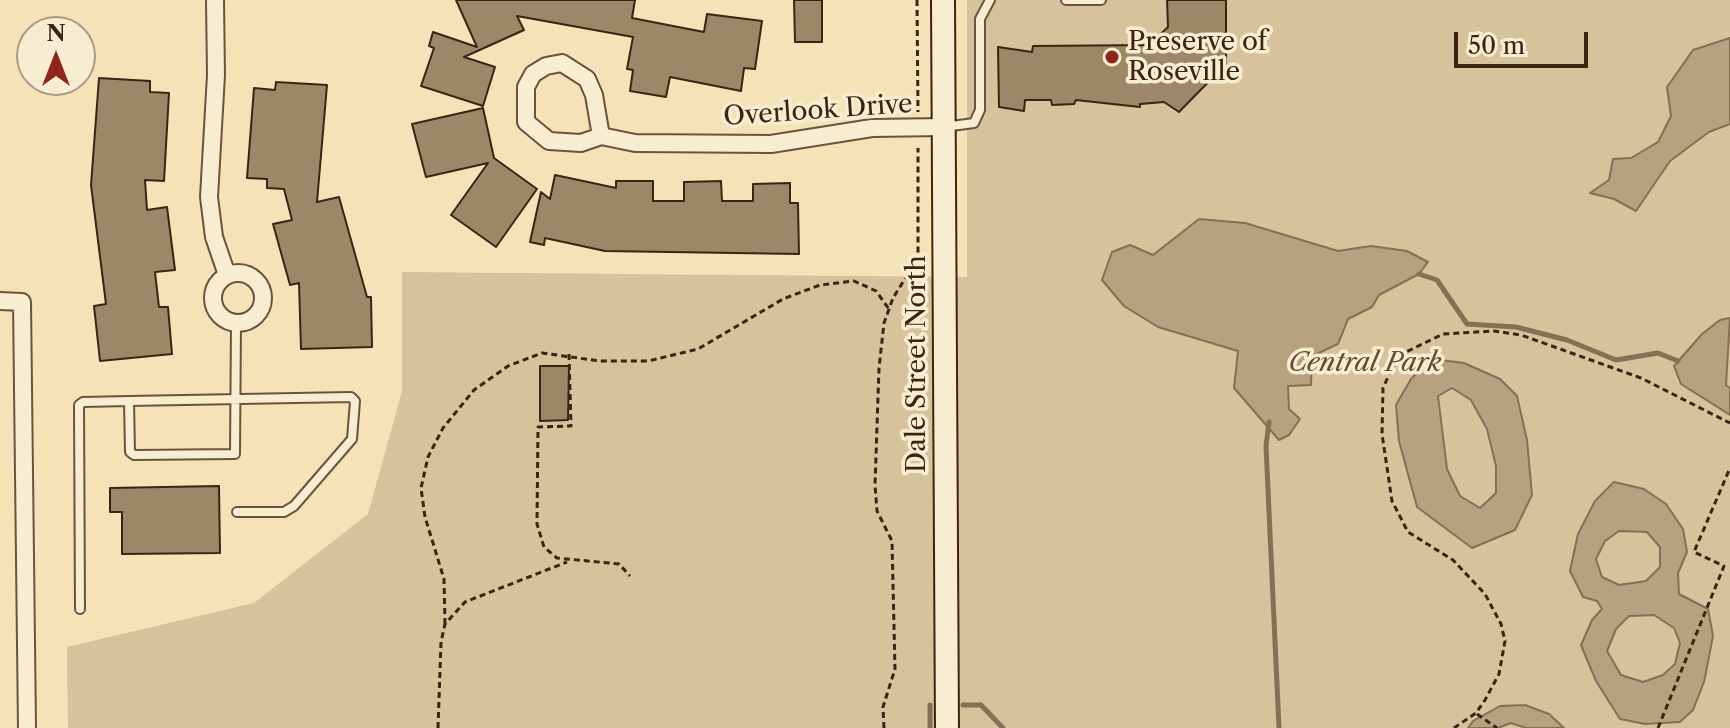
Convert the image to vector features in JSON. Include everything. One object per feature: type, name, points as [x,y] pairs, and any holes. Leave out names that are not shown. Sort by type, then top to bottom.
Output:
[{"type":"main road","name":"Dale Street North","points":[[943,0],[947,728]]},
{"type":"street","points":[[215,0],[215,87],[208,167],[209,197],[214,237],[227,275]]},
{"type":"street","name":"Overlook Drive","points":[[601,136],[594,95],[587,79],[562,63],[546,66],[533,74],[526,87],[526,122],[536,134],[549,141],[581,143],[601,136],[635,143],[771,144],[872,128],[944,127]]},
{"type":"street","points":[[227,275],[248,275],[262,290],[260,310],[254,318],[236,323],[220,317],[213,300],[218,283],[227,275]]},
{"type":"street","points":[[0,301],[22,302],[27,728]]},
{"type":"lane","points":[[944,127],[974,123],[980,110],[980,19],[990,0]]},
{"type":"lane","points":[[1066,0],[1101,0]]},
{"type":"lane","points":[[129,401],[130,452],[134,455],[235,454],[236,323]]},
{"type":"lane","points":[[80,609],[79,405],[83,402],[351,397],[355,401],[355,431],[294,506],[284,512],[237,512]]},
{"type":"path","points":[[917,0],[918,114]]},
{"type":"path","points":[[884,728],[883,707],[895,669],[892,541],[877,511],[875,485],[879,368],[884,323],[918,258],[918,148]]},
{"type":"path","points":[[438,728],[441,642],[445,624],[444,579],[425,517],[421,488],[428,457],[443,428],[474,390],[508,366],[542,353],[569,354],[600,361],[648,361],[698,349],[783,299],[820,285],[854,281],[876,291],[889,309]]},
{"type":"path","points":[[1454,728],[1476,713],[1492,688],[1504,659],[1501,624],[1471,577],[1453,560],[1408,532],[1398,518],[1382,434],[1383,388],[1393,366],[1406,352],[1443,334],[1494,331],[1574,351],[1641,378],[1730,423]]},
{"type":"path","points":[[568,562],[544,547],[537,524],[537,483],[538,427],[571,426],[569,354]]},
{"type":"path","points":[[1658,728],[1724,566],[1694,552],[1730,468]]},
{"type":"path","points":[[445,624],[465,602],[568,562],[619,564],[630,576]]},
{"type":"path","points":[[1476,713],[1497,728]]},
{"type":"green space","name":"Central Park","points":[[967,0],[1730,0],[1730,728],[68,728],[67,647],[254,603],[368,514],[402,391],[402,272],[967,277]]},
{"type":"shaded area","points":[[1730,38],[1730,124],[1709,132],[1670,161],[1636,211],[1614,199],[1590,193],[1609,180],[1613,159],[1631,158],[1658,142],[1671,116],[1667,87],[1693,50]]},
{"type":"shaded area","points":[[1199,219],[1245,223],[1338,251],[1371,246],[1407,251],[1428,262],[1419,274],[1379,295],[1372,307],[1348,319],[1338,344],[1312,356],[1311,385],[1288,386],[1289,409],[1300,419],[1289,435],[1279,440],[1234,388],[1238,351],[1158,327],[1124,306],[1102,280],[1112,252],[1130,245],[1153,255]]},
{"type":"shaded area","points":[[1730,318],[1726,385],[1730,388],[1730,415],[1681,384],[1674,366],[1702,334],[1720,320]]},
{"type":"shaded area","points":[[1440,360],[1464,363],[1500,379],[1517,396],[1527,440],[1532,495],[1515,530],[1472,548],[1417,507],[1399,441],[1396,405],[1411,379],[1426,364]],"holes":[[[1452,388],[1471,400],[1487,429],[1496,466],[1496,493],[1480,508],[1460,496],[1447,469],[1438,396]]]},
{"type":"shaded area","points":[[1614,482],[1644,489],[1666,504],[1683,529],[1687,552],[1678,573],[1679,594],[1708,609],[1713,636],[1704,682],[1693,710],[1680,722],[1645,724],[1620,719],[1596,681],[1581,645],[1592,620],[1602,609],[1597,601],[1583,597],[1570,571],[1578,534],[1595,501]],"holes":[[[1619,531],[1647,532],[1660,547],[1660,567],[1646,581],[1619,585],[1602,577],[1596,559],[1605,541]],[[1654,615],[1674,628],[1680,643],[1675,664],[1663,675],[1643,682],[1621,675],[1607,651],[1616,629],[1629,616]]]},
{"type":"shaded area","points":[[1525,705],[1549,714],[1564,728],[1526,728],[1511,723],[1498,728],[1468,728],[1473,721],[1500,706]]},
{"type":"building","points":[[456,0],[635,0],[632,18],[704,32],[707,14],[762,21],[755,69],[744,68],[741,91],[670,77],[666,97],[630,91],[633,70],[627,69],[633,37],[517,16],[524,30],[464,57],[495,67],[483,106],[421,86],[434,48],[429,46],[433,32],[477,47]]},
{"type":"building","points":[[794,0],[822,0],[822,42],[795,42]]},
{"type":"building","name":"Preserve of Roseville","points":[[1167,0],[1226,0],[1226,64],[1179,112],[1164,102],[1140,104],[1140,107],[1076,100],[1074,104],[1052,105],[1051,100],[1025,100],[1024,111],[999,107],[998,47],[1032,52],[1033,46],[1149,45],[1168,27]]},
{"type":"building","points":[[99,78],[150,81],[150,92],[169,93],[164,181],[145,180],[147,210],[167,207],[175,270],[155,272],[159,307],[168,307],[172,354],[100,361],[94,306],[106,304],[91,185]]},
{"type":"building","points":[[276,82],[327,85],[317,202],[339,197],[367,297],[371,297],[372,347],[301,349],[299,283],[290,285],[273,224],[292,220],[284,189],[267,188],[267,179],[247,178],[254,88],[275,90]]},
{"type":"building","points":[[483,108],[494,158],[537,189],[496,247],[451,215],[488,163],[426,177],[412,124]]},
{"type":"building","points":[[555,175],[616,188],[616,181],[653,181],[653,201],[684,201],[684,182],[721,181],[722,201],[753,201],[753,184],[790,183],[790,203],[798,203],[799,254],[605,251],[545,238],[544,245],[530,242],[541,192],[550,199]]},
{"type":"building","points":[[540,366],[569,366],[568,420],[540,421]]},
{"type":"building","points":[[219,486],[220,553],[122,554],[122,512],[110,512],[110,488]]},
{"type":"waterway","points":[[1419,274],[1437,280],[1467,324],[1516,327],[1567,340],[1616,360],[1658,353],[1678,361]]},
{"type":"waterway","points":[[1269,422],[1266,446],[1279,728]]},
{"type":"waterway","points":[[930,705],[930,728]]},
{"type":"waterway","points":[[963,705],[981,705],[1003,728]]},
{"type":"place","name":"Preserve of Roseville","points":[[1112,57]]}]
